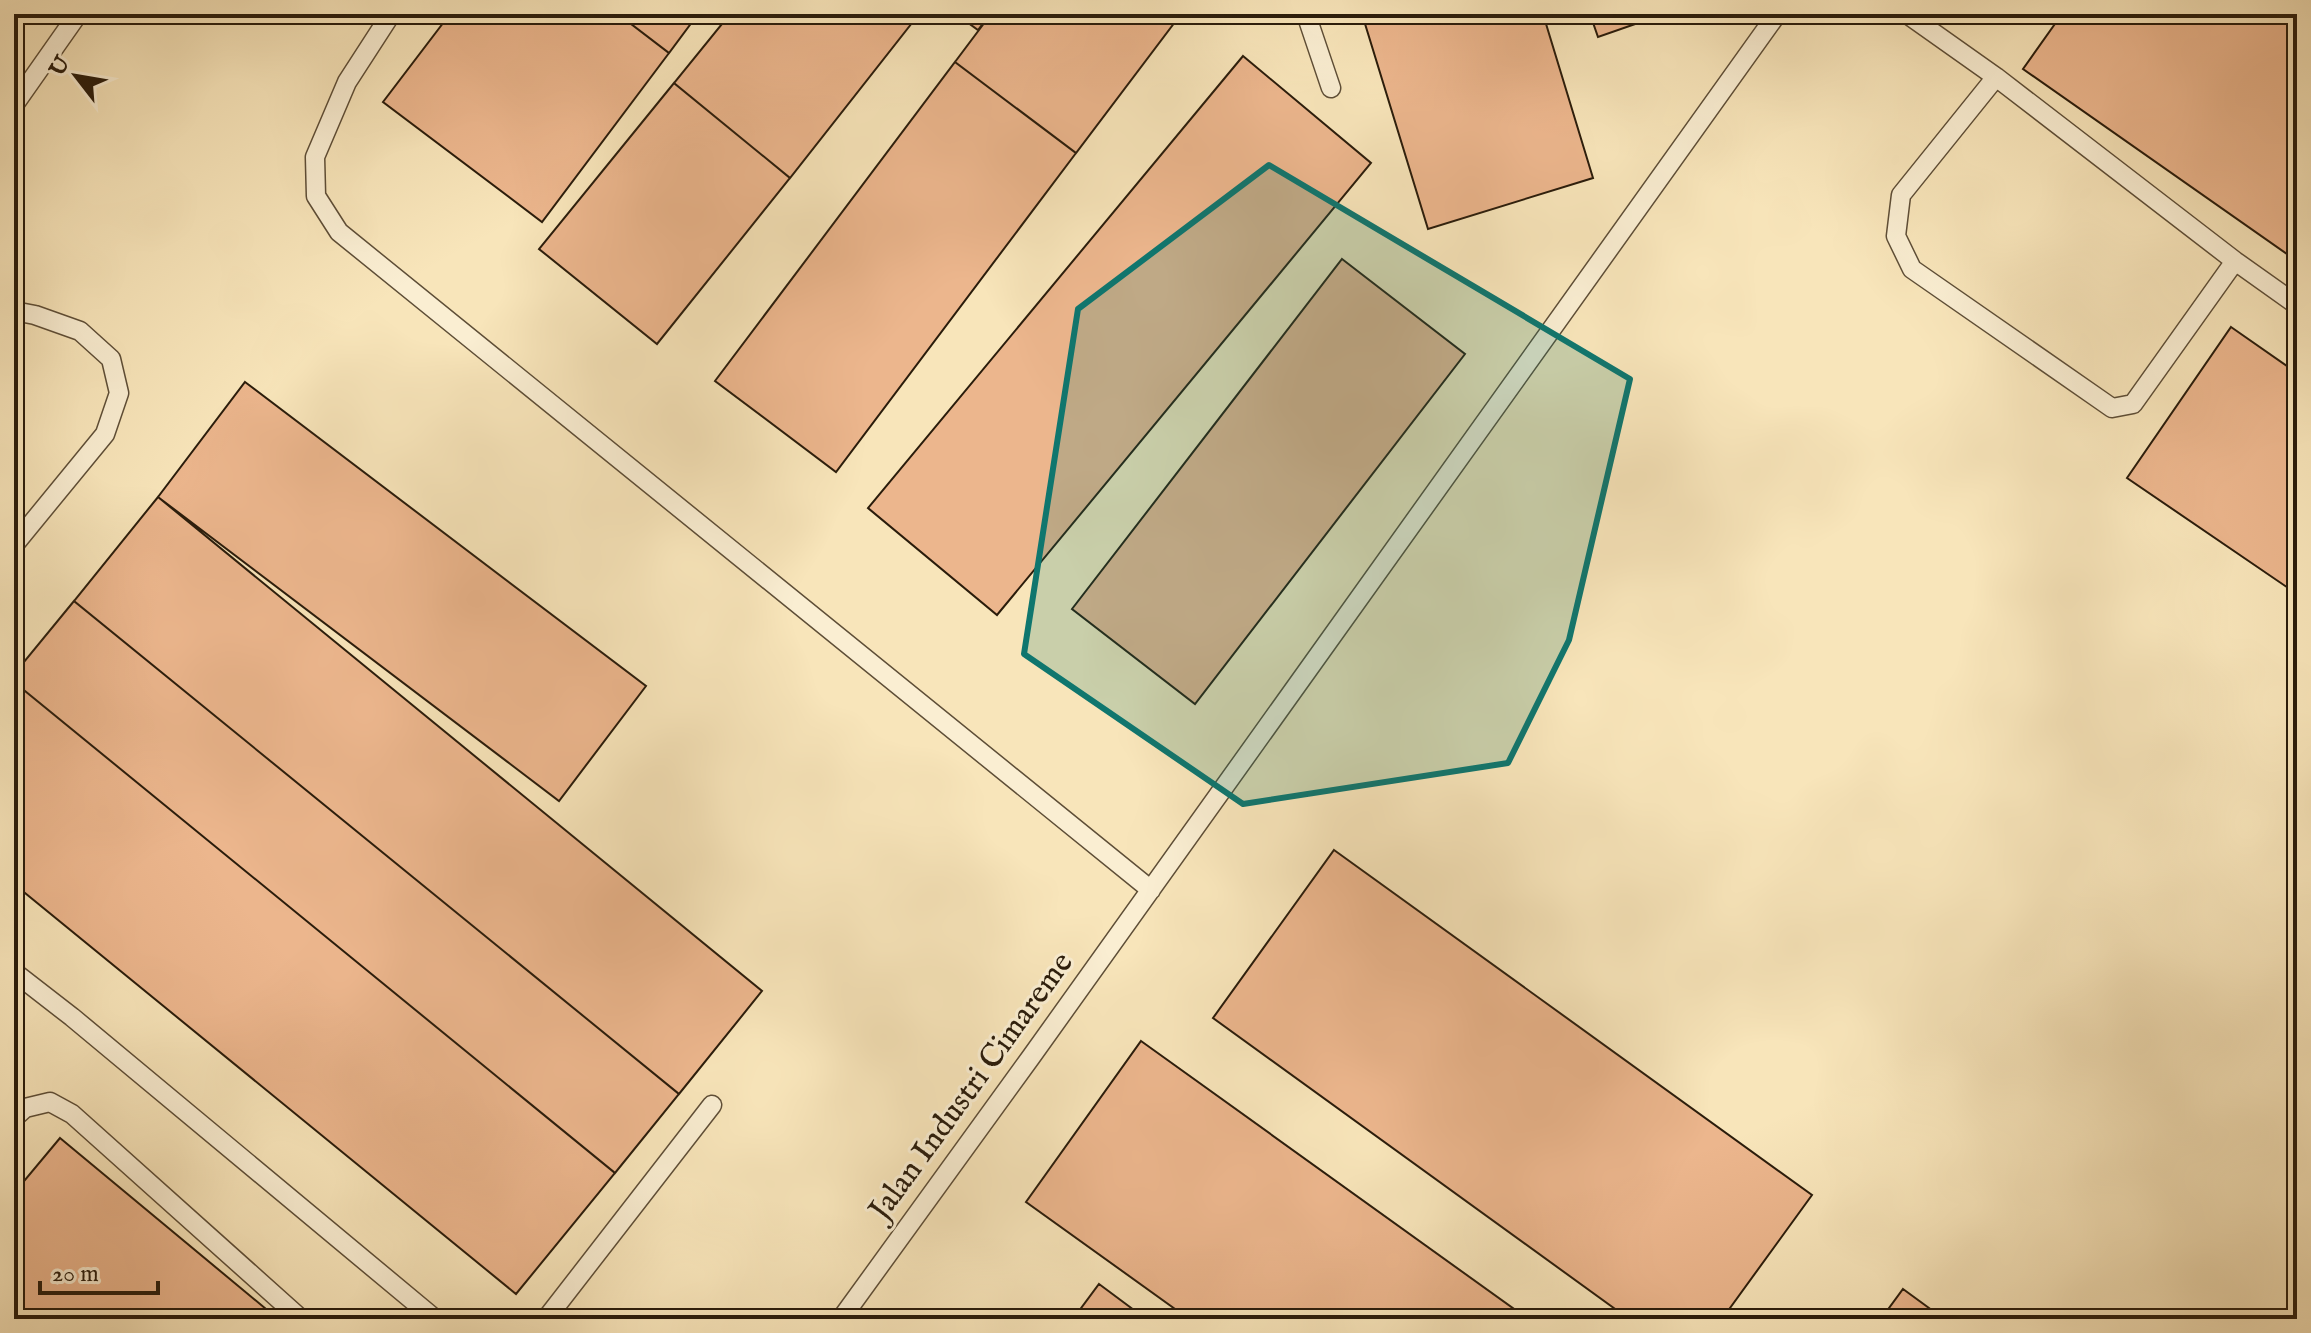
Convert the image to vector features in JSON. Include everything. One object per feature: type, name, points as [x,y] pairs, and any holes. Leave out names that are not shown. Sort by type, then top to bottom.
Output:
[{"type":"lane","points":[[14,105],[78,14]]},
{"type":"lane","points":[[391,14],[347,82],[315,157],[316,196],[339,232],[1151,890]]},
{"type":"lane","points":[[1306,14],[1331,88]]},
{"type":"lane","points":[[1907,14],[1996,77],[2297,305]]},
{"type":"lane","name":"Jalan Industri Cimareme","points":[[841,1319],[1151,890],[1770,18]]},
{"type":"lane","points":[[1996,77],[1901,195],[1896,236],[1912,269],[2112,408],[2133,404],[2235,261]]},
{"type":"lane","points":[[14,311],[80,331],[111,359],[119,393],[105,434],[14,545]]},
{"type":"lane","points":[[14,972],[435,1319]]},
{"type":"lane","points":[[14,1118],[25,1108],[50,1102],[72,1114],[301,1319]]},
{"type":"lane","points":[[546,1319],[712,1105]]},
{"type":"highlighted area","points":[[1269,165],[1630,379],[1569,640],[1508,763],[1243,804],[1024,654],[1078,309]]},
{"type":"building","points":[[450,14],[618,14],[669,53],[542,222],[383,102]]},
{"type":"building","points":[[618,14],[698,14],[669,53]]},
{"type":"building","points":[[730,14],[919,14],[790,178],[674,83]]},
{"type":"building","points":[[956,14],[990,14],[978,30]]},
{"type":"building","points":[[991,14],[1181,14],[1076,153],[955,62]]},
{"type":"building","points":[[1362,14],[1543,14],[1593,178],[1428,229]]},
{"type":"building","points":[[1590,14],[1664,14],[1598,37]]},
{"type":"building","points":[[2062,14],[2297,14],[2297,261],[2023,69]]},
{"type":"building","points":[[1243,56],[1371,163],[997,615],[868,508]]},
{"type":"building","points":[[955,62],[1076,153],[836,472],[715,381]]},
{"type":"building","points":[[674,83],[790,178],[657,344],[539,249]]},
{"type":"building","points":[[1342,259],[1465,354],[1195,704],[1072,609]]},
{"type":"building","points":[[2231,327],[2297,373],[2297,594],[2127,478]]},
{"type":"building","points":[[245,382],[646,686],[559,801],[158,497]]},
{"type":"building","points":[[158,497],[762,991],[679,1094],[74,601]]},
{"type":"building","points":[[74,601],[679,1094],[615,1173],[14,682],[14,674]]},
{"type":"building","points":[[14,682],[615,1173],[516,1294],[14,884]]},
{"type":"building","points":[[1334,850],[1812,1195],[1722,1319],[1629,1319],[1213,1018]]},
{"type":"building","points":[[1141,1041],[1528,1319],[1189,1319],[1026,1202]]},
{"type":"building","points":[[60,1138],[278,1319],[32,1319],[14,1304],[14,1193]]},
{"type":"building","points":[[1099,1284],[1146,1319],[1073,1319]]},
{"type":"building","points":[[1903,1289],[1944,1319],[1881,1319]]}]
